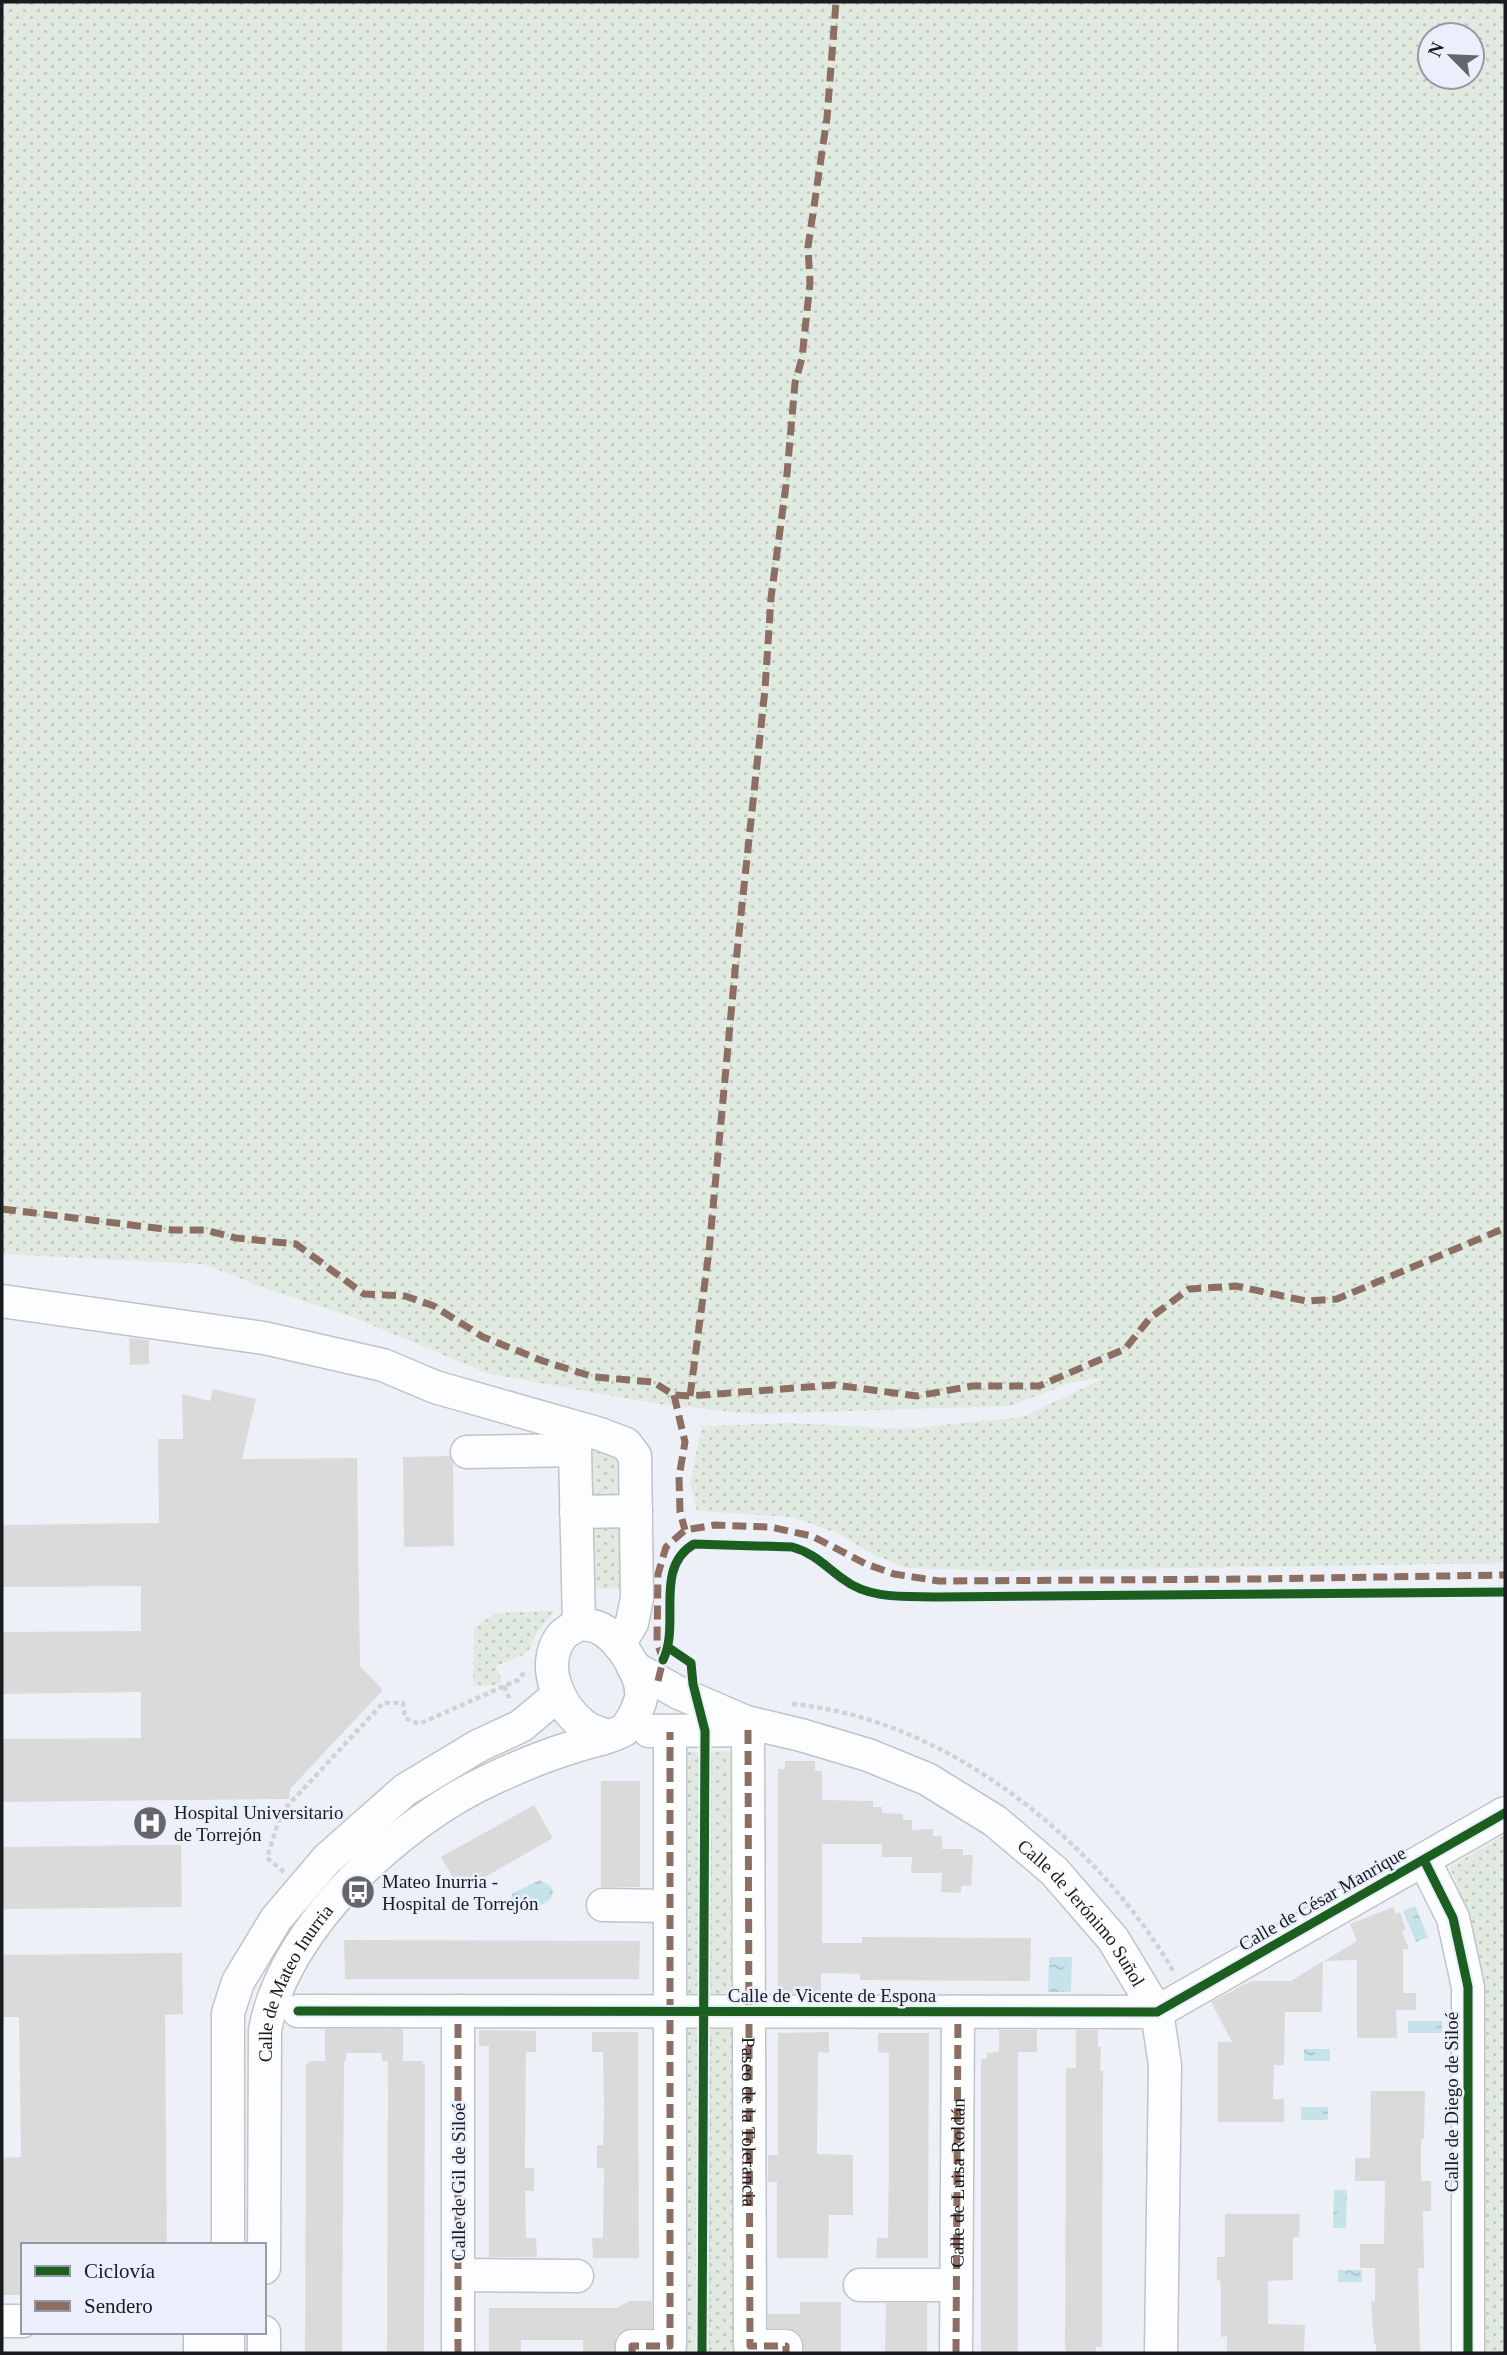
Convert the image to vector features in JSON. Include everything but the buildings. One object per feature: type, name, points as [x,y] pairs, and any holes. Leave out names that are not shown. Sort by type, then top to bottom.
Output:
[{"type":"street","points":[[2,1301],[264,1338],[383,1365],[576,1439]]},
{"type":"street","points":[[576,1439],[579,1625]]},
{"type":"street","points":[[467,1452],[576,1439],[626,1444],[635,1456],[637,1598],[626,1656]]},
{"type":"street","points":[[576,1512],[636,1511]]},
{"type":"street","points":[[579,1625],[598,1626],[614,1637],[626,1656],[639,1682],[641,1697],[635,1714],[617,1733],[585,1727],[566,1708],[558,1695],[552,1658],[561,1636],[579,1625]]},
{"type":"street","name":"Calle de Jerónimo Suñol","points":[[626,1656],[679,1693],[746,1722],[868,1755],[927,1779],[995,1821],[1054,1871],[1113,1940],[1157,2012],[1165,2065],[1161,2353]]},
{"type":"street","name":"Calle de Mateo Inurria","points":[[228,2243],[228,2013],[238,1982],[276,1919],[327,1859],[405,1790],[478,1746],[521,1726],[558,1695]]},
{"type":"street","name":"Calle de Jerónimo Suñol","points":[[617,1733],[670,1732],[707,1741],[748,1730],[802,1735]]},
{"type":"street","name":"Paseo de la Tolerancia","points":[[748,1730],[750,2346],[786,2346],[786,2353]]},
{"type":"street","points":[[632,2353],[632,2346],[670,2346],[670,1732]]},
{"type":"street","name":"Calle de Mateo Inurria","points":[[264,2243],[265,2030],[269,2007],[280,1979],[303,1942],[349,1881],[421,1820],[490,1779],[534,1760],[617,1733]]},
{"type":"street","name":"Calle de César Manrique","points":[[1157,2012],[1505,1813]]},
{"type":"street","name":"Calle de Diego de Siloé","points":[[1424,1860],[1452,1918],[1468,1987],[1468,2353]]},
{"type":"street","points":[[603,1905],[669,1906]]},
{"type":"street","name":"Calle de Vicente de Espona","points":[[298,2011],[1157,2012]]},
{"type":"street","name":"Calle de Gil de Siloé","points":[[458,2011],[458,2353]]},
{"type":"street","name":"Calle de Luisa Roldán","points":[[956,2353],[958,2012]]},
{"type":"street","points":[[458,2275],[577,2276]]},
{"type":"street","points":[[860,2285],[955,2285]]},
{"type":"street","points":[[2,2321],[21,2321]]},
{"type":"street","points":[[200,2334],[200,2353]]},
{"type":"street","points":[[228,2334],[228,2353]]},
{"type":"street","points":[[264,2334],[264,2353]]},
{"type":"path","points":[[285,1872],[267,1858],[281,1813],[383,1703],[403,1703],[405,1718],[419,1724],[518,1680],[526,1671],[529,1659]]},
{"type":"path","points":[[785,1703],[829,1710],[890,1727],[941,1750],[1012,1793],[1076,1847],[1099,1872],[1153,1941],[1188,1995]]},
{"type":"path","points":[[707,1741],[708,2353]]},
{"type":"path","points":[[702,2353],[707,2012],[707,1741]]},
{"type":"shaded area","points":[[2,2],[1505,2],[1505,1563],[995,1571],[906,1568],[871,1553],[837,1533],[792,1517],[697,1511],[690,1482],[702,1426],[790,1423],[903,1429],[1023,1417],[1104,1378],[1073,1382],[1009,1406],[755,1414],[658,1404],[489,1374],[355,1318],[267,1289],[203,1264],[2,1254]]},
{"type":"shaded area","points":[[587,1445],[620,1456],[623,1502],[587,1502]]},
{"type":"shaded area","points":[[587,1521],[624,1521],[624,1589],[588,1588]]},
{"type":"shaded area","points":[[555,1611],[537,1632],[529,1650],[496,1666],[502,1682],[473,1686],[474,1628],[496,1613]]},
{"type":"shaded area","points":[[741,1751],[742,1997],[678,1997],[678,1752]]},
{"type":"shaded area","points":[[1505,1835],[1505,2353],[1483,2353],[1485,2085],[1482,1986],[1468,1914],[1450,1867]]},
{"type":"shaded area","points":[[677,2020],[743,2021],[740,2353],[675,2353]]},
{"type":"water","points":[[540,1880],[551,1886],[553,1893],[547,1902],[528,1908],[511,1904],[512,1893]]},
{"type":"water","points":[[1415,1906],[1428,1937],[1416,1942],[1403,1911]]},
{"type":"water","points":[[1049,1957],[1072,1957],[1071,1992],[1048,1992]]},
{"type":"water","points":[[1408,2021],[1442,2021],[1442,2033],[1408,2033]]},
{"type":"water","points":[[1304,2049],[1330,2049],[1330,2061],[1304,2061]]},
{"type":"water","points":[[1301,2107],[1328,2107],[1328,2120],[1301,2120]]},
{"type":"water","points":[[1334,2190],[1347,2190],[1346,2228],[1333,2228]]},
{"type":"water","points":[[1338,2270],[1362,2270],[1362,2282],[1338,2282]]},
{"type":"marked path","points":[[690,1396],[709,1251],[765,689],[771,598],[786,485],[795,383],[802,358],[810,283],[808,247],[827,118],[836,2]]},
{"type":"marked path","points":[[2,1209],[172,1230],[205,1230],[236,1238],[296,1244],[364,1294],[405,1296],[434,1306],[483,1337],[543,1361],[594,1377],[653,1382],[674,1395],[690,1396],[835,1385],[917,1396],[972,1386],[1039,1386],[1125,1349],[1150,1318],[1189,1289],[1236,1286],[1306,1301],[1337,1299],[1505,1228]]},
{"type":"marked path","points":[[674,1395],[685,1442],[679,1477],[680,1512],[685,1530]]},
{"type":"marked path","points":[[658,1681],[663,1660],[657,1642],[658,1574],[666,1547],[685,1530],[715,1525],[770,1527],[812,1536],[866,1564],[894,1574],[939,1581],[1505,1575]]},
{"type":"marked path","points":[[748,1730],[750,2346],[786,2346],[786,2353]]},
{"type":"marked path","points":[[632,2353],[632,2346],[670,2346],[670,1732]]},
{"type":"marked path","points":[[458,2011],[458,2353]]},
{"type":"marked path","points":[[956,2353],[958,2012]]},
{"type":"cycle path","points":[[663,1660],[670,1630],[674,1567],[682,1554],[694,1544],[792,1547],[813,1556],[843,1579],[865,1591],[901,1596],[1505,1592]]},
{"type":"cycle path","points":[[669,1648],[691,1663],[693,1684],[705,1731],[702,2353]]},
{"type":"cycle path","points":[[298,2011],[1157,2012],[1505,1813]]},
{"type":"cycle path","points":[[1424,1860],[1453,1918],[1468,1987],[1468,2353]]},
{"type":"place","name":"Hospital Universitario de Torrejón","points":[[150,1823]]},
{"type":"place","name":"Mateo Inurria - Hospital de Torrejón","points":[[358,1892]]}]
